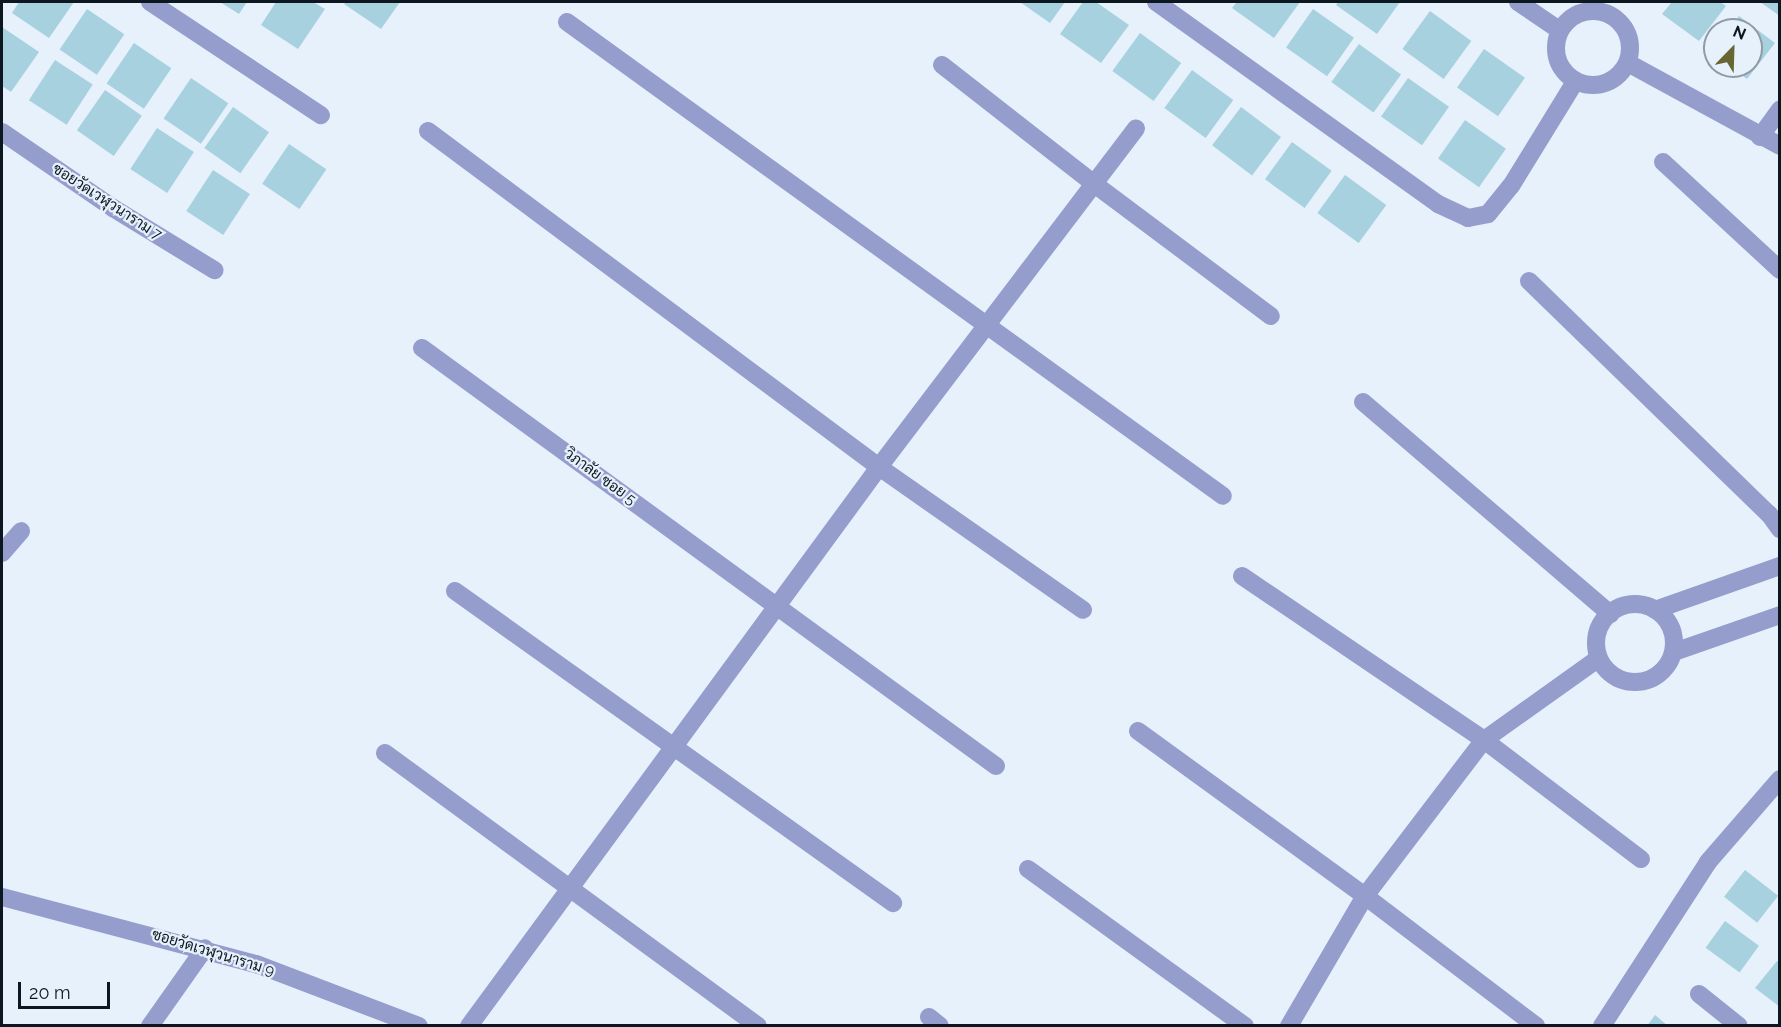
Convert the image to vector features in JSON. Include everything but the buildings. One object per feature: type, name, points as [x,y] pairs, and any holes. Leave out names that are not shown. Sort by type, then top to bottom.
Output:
[{"type":"street","points":[[150,2],[321,115]]},
{"type":"street","points":[[1156,2],[1438,204],[1468,218],[1488,214],[1503,195],[1575,82]]},
{"type":"street","points":[[1518,2],[1559,30]]},
{"type":"street","points":[[1616,8],[1631,44],[1628,63],[1615,79],[1596,86],[1575,82],[1560,68],[1554,49],[1559,30],[1573,15],[1592,10],[1616,8]]},
{"type":"street","points":[[567,22],[1223,496]]},
{"type":"street","points":[[1628,63],[1779,146]]},
{"type":"street","points":[[942,65],[1093,183],[1270,316]]},
{"type":"street","points":[[1760,137],[1779,109]]},
{"type":"street","points":[[469,1026],[879,467],[1136,128]]},
{"type":"street","points":[[428,131],[879,467],[1083,610]]},
{"type":"street","name":"ซอยวัดเวฬุวนาราม 7","points":[[2,132],[113,208],[214,270]]},
{"type":"street","points":[[1663,162],[1779,270]]},
{"type":"street","points":[[1529,281],[1776,516]]},
{"type":"street","name":"วิภาลัย ซอย 5","points":[[422,348],[996,766]]},
{"type":"street","points":[[1363,402],[1610,614]]},
{"type":"street","points":[[2,553],[21,531]]},
{"type":"street","points":[[1655,610],[1779,566]]},
{"type":"street","points":[[1242,576],[1484,740],[1641,859]]},
{"type":"street","points":[[454,591],[893,903]]},
{"type":"street","points":[[1674,652],[1671,628],[1655,610],[1632,604],[1610,614],[1602,623],[1598,634],[1599,658],[1615,677],[1639,682],[1661,673],[1674,652],[1779,615]]},
{"type":"street","points":[[1289,1026],[1365,896],[1484,740],[1599,658]]},
{"type":"street","points":[[1138,731],[1365,896],[1536,1026]]},
{"type":"street","points":[[385,753],[758,1026]]},
{"type":"street","points":[[1602,1026],[1708,862],[1779,780]]},
{"type":"street","points":[[1028,869],[1245,1026]]},
{"type":"street","name":"ซอยวัดเวฬุวนาราม 9","points":[[2,897],[205,948],[256,964],[419,1026]]},
{"type":"street","points":[[150,1026],[205,948]]},
{"type":"street","points":[[1698,994],[1739,1026]]}]
